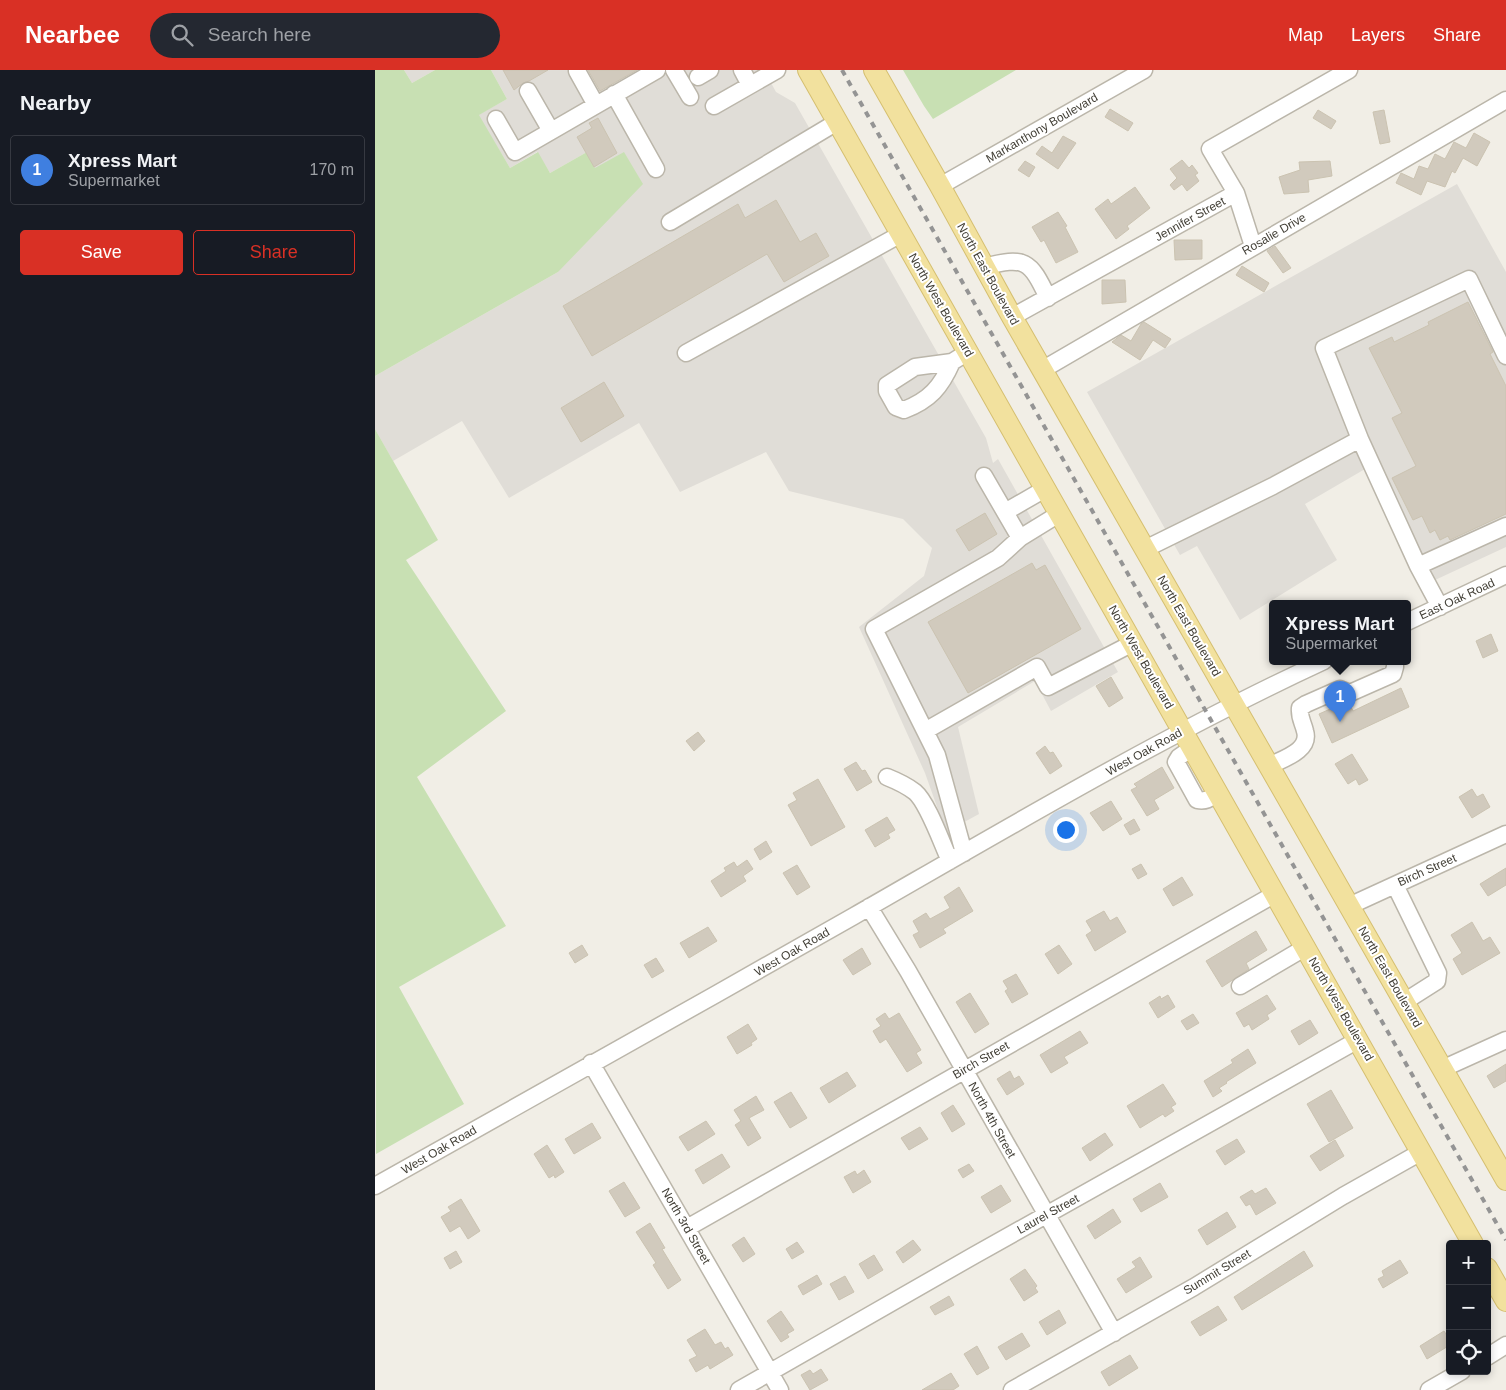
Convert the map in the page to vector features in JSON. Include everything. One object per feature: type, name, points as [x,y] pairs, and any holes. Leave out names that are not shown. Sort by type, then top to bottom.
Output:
[{"type":"main road","name":"North West Boulevard","points":[[808,70],[901,234],[960,357],[1045,489],[1471,1240]]},
{"type":"main road","name":"North East Boulevard","points":[[874,70],[1042,370],[1506,1180]]},
{"type":"main road","points":[[1491,1275],[1506,1301]]},
{"type":"street","points":[[496,119],[515,152],[657,70]]},
{"type":"street","points":[[674,70],[690,97]]},
{"type":"street","points":[[742,70],[750,85]]},
{"type":"street","points":[[714,106],[777,70]]},
{"type":"street","name":"Markanthony Boulevard","points":[[940,186],[1144,70]]},
{"type":"street","name":"Jennifer Street","points":[[1012,317],[1236,193],[1210,149],[1349,70]]},
{"type":"street","points":[[577,71],[596,105]]},
{"type":"street","points":[[528,91],[551,131]]},
{"type":"street","points":[[614,94],[656,169]]},
{"type":"street","name":"Rosalie Drive","points":[[1042,370],[1506,100]]},
{"type":"street","points":[[669,222],[837,122]]},
{"type":"street","points":[[1236,193],[1253,246]]},
{"type":"street","points":[[685,353],[901,234]]},
{"type":"street","points":[[984,267],[1002,262],[1023,262],[1032,270],[1047,298]]},
{"type":"street","points":[[1440,607],[1418,566],[1360,439],[1324,348],[1469,280],[1506,356]]},
{"type":"street","points":[[1145,549],[1273,486],[1360,439]]},
{"type":"street","points":[[984,476],[1020,538]]},
{"type":"street","points":[[1005,512],[1045,489]]},
{"type":"street","points":[[964,853],[937,755],[874,629],[998,558],[1020,538],[1059,514]]},
{"type":"street","points":[[1418,566],[1506,526]]},
{"type":"street","name":"East Oak Road","points":[[1411,620],[1506,575]]},
{"type":"street","points":[[925,731],[1037,667],[1049,687],[1133,643]]},
{"type":"street","points":[[1233,704],[1316,665]]},
{"type":"street","points":[[1269,766],[1300,749],[1305,743],[1306,733],[1299,717],[1300,708],[1340,689],[1350,693],[1393,674],[1395,665]]},
{"type":"street","name":"West Oak Road","points":[[375,1186],[725,990],[964,853],[1233,704]]},
{"type":"street","points":[[887,777],[902,783],[916,793],[925,806],[950,861]]},
{"type":"street","name":"Birch Street","points":[[1349,906],[1506,834]]},
{"type":"street","points":[[1395,885],[1439,973],[1437,981],[1404,1002]]},
{"type":"street","name":"Birch Street","points":[[687,1228],[1275,894]]},
{"type":"street","name":"North 4th Street","points":[[869,907],[908,971],[1114,1332]]},
{"type":"street","points":[[1240,986],[1306,947]]},
{"type":"street","name":"Laurel Street","points":[[739,1390],[1358,1040]]},
{"type":"street","points":[[1442,1069],[1506,1040]]},
{"type":"street","name":"North 3rd Street","points":[[591,1064],[780,1390]]},
{"type":"street","name":"Summit Street","points":[[1012,1390],[1193,1287],[1343,1196],[1421,1152]]},
{"type":"street","points":[[1491,1355],[1506,1346]]},
{"type":"street","points":[[1429,1390],[1456,1375]]},
{"type":"shaded area","points":[[404,70],[435,70],[412,83]]},
{"type":"shaded area","points":[[491,70],[764,70],[776,92],[795,103],[986,438],[993,463],[998,459],[1118,672],[1051,711],[1035,681],[958,727],[979,814],[946,832],[925,773],[859,627],[924,576],[932,548],[903,519],[789,491],[766,452],[680,492],[639,423],[509,498],[462,421],[393,461],[375,429],[375,376],[558,272],[595,168],[587,152],[550,173],[537,152],[510,168],[478,115],[507,99]]},
{"type":"shaded area","points":[[1457,184],[1506,272],[1506,547],[1420,587],[1365,469],[1305,504],[1337,560],[1272,600],[1269,600],[1269,602],[1240,620],[1197,546],[1180,555],[1087,392]]},
{"type":"green space","points":[[375,70],[404,70],[412,83],[435,70],[491,70],[507,99],[479,115],[510,168],[538,152],[550,173],[587,152],[595,168],[624,152],[643,184],[558,272],[375,376]]},
{"type":"green space","points":[[903,70],[1016,70],[933,119]]},
{"type":"green space","points":[[375,429],[438,540],[406,560],[506,711],[417,777],[506,926],[399,987],[464,1104],[376,1154]]},
{"type":"building","points":[[503,70],[548,70],[514,90]]},
{"type":"building","points":[[588,70],[637,70],[600,91]]},
{"type":"building","points":[[1110,109],[1133,123],[1128,131],[1105,117]]},
{"type":"building","points":[[1318,110],[1336,121],[1331,129],[1313,118]]},
{"type":"building","points":[[1384,110],[1390,142],[1380,144],[1373,112]]},
{"type":"building","points":[[598,118],[617,153],[594,167],[577,137],[592,128],[589,123]]},
{"type":"building","points":[[1474,133],[1490,142],[1477,166],[1463,158],[1455,173],[1452,171],[1445,187],[1427,181],[1421,195],[1396,183],[1401,173],[1414,179],[1419,166],[1428,169],[1435,154],[1445,159],[1454,142],[1466,148]]},
{"type":"building","points":[[1063,136],[1076,143],[1058,169],[1036,154],[1042,146],[1052,153]]},
{"type":"building","points":[[1182,160],[1189,168],[1192,165],[1198,173],[1195,175],[1199,181],[1187,191],[1182,184],[1174,190],[1170,185],[1177,178],[1170,169]]},
{"type":"building","points":[[1025,161],[1035,167],[1029,177],[1018,170]]},
{"type":"building","points":[[1330,161],[1332,176],[1308,180],[1309,192],[1284,194],[1279,177],[1300,170],[1299,162]]},
{"type":"building","points":[[1135,187],[1150,208],[1127,226],[1129,229],[1116,239],[1095,209],[1108,199],[1111,204]]},
{"type":"building","points":[[776,200],[800,242],[816,233],[829,256],[784,282],[767,254],[592,356],[563,306],[738,204],[745,218]]},
{"type":"building","points":[[1058,212],[1067,226],[1065,227],[1078,252],[1056,263],[1044,240],[1041,242],[1032,227]]},
{"type":"building","points":[[1174,240],[1202,240],[1202,259],[1175,260]]},
{"type":"building","points":[[1275,246],[1291,268],[1283,273],[1267,251]]},
{"type":"building","points":[[1242,266],[1269,283],[1264,292],[1236,275]]},
{"type":"building","points":[[1102,280],[1125,280],[1126,302],[1102,304]]},
{"type":"building","points":[[1468,302],[1493,352],[1490,354],[1506,386],[1506,514],[1450,540],[1448,536],[1440,540],[1435,530],[1430,533],[1422,516],[1413,520],[1392,478],[1416,466],[1392,418],[1402,413],[1369,348],[1392,337],[1394,342],[1429,325],[1428,322]]},
{"type":"building","points":[[1144,322],[1171,339],[1165,348],[1153,340],[1140,360],[1112,342],[1121,335],[1131,341]]},
{"type":"building","points":[[604,382],[624,416],[581,442],[561,408]]},
{"type":"building","points":[[985,513],[997,534],[969,551],[956,530]]},
{"type":"building","points":[[1032,563],[1036,570],[1045,565],[1081,629],[968,693],[928,622]]},
{"type":"building","points":[[1491,634],[1498,651],[1483,658],[1476,641]]},
{"type":"building","points":[[1111,677],[1123,698],[1109,707],[1096,686]]},
{"type":"building","points":[[1401,688],[1409,707],[1332,743],[1319,714],[1346,702],[1349,703],[1353,711]]},
{"type":"building","points":[[698,732],[705,741],[694,751],[686,741]]},
{"type":"building","points":[[1045,746],[1050,753],[1053,752],[1062,766],[1050,774],[1036,753]]},
{"type":"building","points":[[1352,754],[1368,780],[1359,785],[1356,779],[1348,784],[1335,764]]},
{"type":"building","points":[[856,762],[862,771],[865,770],[872,782],[857,791],[844,769]]},
{"type":"building","points":[[1162,767],[1174,788],[1154,800],[1159,809],[1147,816],[1131,790],[1137,787],[1134,784]]},
{"type":"building","points":[[818,779],[845,827],[811,846],[788,805],[797,800],[793,793]]},
{"type":"building","points":[[1472,789],[1477,797],[1483,794],[1490,807],[1472,818],[1459,797]]},
{"type":"building","points":[[1111,801],[1122,819],[1103,831],[1090,813]]},
{"type":"building","points":[[887,817],[895,830],[888,834],[890,838],[875,847],[865,830]]},
{"type":"building","points":[[1134,819],[1140,830],[1130,835],[1124,825]]},
{"type":"building","points":[[766,841],[772,852],[760,860],[754,849]]},
{"type":"building","points":[[747,860],[753,869],[743,876],[746,881],[721,897],[711,881],[726,871],[724,868],[734,862],[737,867]]},
{"type":"building","points":[[1141,864],[1147,874],[1138,879],[1132,869]]},
{"type":"building","points":[[797,865],[810,887],[797,895],[783,873]]},
{"type":"building","points":[[1506,868],[1506,885],[1488,896],[1480,884]]},
{"type":"building","points":[[1182,877],[1193,895],[1173,906],[1163,889]]},
{"type":"building","points":[[959,887],[973,911],[943,929],[946,933],[920,948],[913,935],[919,932],[913,921],[926,913],[930,919],[950,908],[944,897]]},
{"type":"building","points":[[1104,911],[1110,921],[1117,917],[1126,932],[1095,951],[1086,935],[1092,931],[1086,921]]},
{"type":"building","points":[[1472,922],[1483,941],[1490,937],[1500,953],[1462,975],[1453,959],[1462,953],[1451,935]]},
{"type":"building","points":[[708,927],[717,941],[689,958],[680,943]]},
{"type":"building","points":[[1256,931],[1267,950],[1246,963],[1249,969],[1222,987],[1206,961]]},
{"type":"building","points":[[582,945],[588,955],[575,963],[569,953]]},
{"type":"building","points":[[1059,945],[1072,964],[1058,974],[1045,954]]},
{"type":"building","points":[[862,948],[871,964],[853,975],[843,960]]},
{"type":"building","points":[[656,958],[664,971],[652,978],[644,965]]},
{"type":"building","points":[[1016,974],[1028,994],[1012,1003],[1005,991],[1008,989],[1003,981]]},
{"type":"building","points":[[970,993],[989,1024],[975,1033],[956,1002]]},
{"type":"building","points":[[1168,995],[1175,1007],[1158,1018],[1149,1003],[1160,996],[1161,999]]},
{"type":"building","points":[[1267,995],[1276,1009],[1267,1015],[1269,1019],[1252,1030],[1249,1024],[1244,1027],[1236,1013]]},
{"type":"building","points":[[885,1013],[889,1019],[899,1013],[921,1050],[916,1053],[922,1063],[907,1072],[886,1039],[880,1043],[873,1031],[881,1026],[876,1019]]},
{"type":"building","points":[[1193,1014],[1199,1023],[1187,1030],[1181,1021]]},
{"type":"building","points":[[1310,1020],[1318,1033],[1299,1045],[1291,1031]]},
{"type":"building","points":[[748,1024],[757,1039],[751,1043],[752,1045],[737,1054],[727,1037]]},
{"type":"building","points":[[1080,1031],[1088,1043],[1064,1057],[1068,1063],[1051,1073],[1040,1055]]},
{"type":"building","points":[[1248,1049],[1256,1063],[1226,1082],[1219,1088],[1222,1091],[1213,1097],[1204,1081],[1233,1063],[1231,1060]]},
{"type":"building","points":[[1506,1064],[1506,1081],[1494,1088],[1487,1076]]},
{"type":"building","points":[[1010,1071],[1014,1079],[1019,1076],[1024,1084],[1007,1095],[997,1079]]},
{"type":"building","points":[[847,1072],[856,1086],[829,1103],[820,1088]]},
{"type":"building","points":[[1163,1084],[1176,1104],[1171,1107],[1174,1111],[1165,1117],[1163,1114],[1140,1128],[1127,1106]]},
{"type":"building","points":[[1331,1090],[1353,1128],[1329,1142],[1307,1104]]},
{"type":"building","points":[[791,1092],[807,1118],[790,1128],[774,1102]]},
{"type":"building","points":[[756,1096],[764,1110],[749,1118],[761,1138],[748,1146],[735,1125],[741,1121],[734,1110]]},
{"type":"building","points":[[953,1105],[965,1124],[952,1132],[941,1113]]},
{"type":"building","points":[[706,1121],[715,1134],[688,1151],[679,1137]]},
{"type":"building","points":[[592,1123],[601,1138],[574,1154],[565,1139]]},
{"type":"building","points":[[920,1127],[928,1139],[909,1150],[901,1138]]},
{"type":"building","points":[[1105,1133],[1113,1145],[1090,1161],[1082,1148]]},
{"type":"building","points":[[1237,1139],[1245,1152],[1225,1165],[1216,1151]]},
{"type":"building","points":[[1335,1140],[1344,1156],[1320,1171],[1310,1156]]},
{"type":"building","points":[[547,1145],[564,1172],[555,1178],[554,1175],[549,1178],[534,1154]]},
{"type":"building","points":[[722,1154],[730,1167],[703,1184],[695,1170]]},
{"type":"building","points":[[969,1164],[974,1171],[963,1178],[958,1170]]},
{"type":"building","points":[[864,1170],[871,1182],[853,1193],[844,1177],[855,1171],[857,1175]]},
{"type":"building","points":[[624,1182],[640,1208],[625,1217],[609,1191]]},
{"type":"building","points":[[1160,1183],[1168,1197],[1141,1212],[1133,1199]]},
{"type":"building","points":[[1001,1185],[1011,1201],[991,1213],[981,1197]]},
{"type":"building","points":[[1266,1188],[1276,1203],[1256,1215],[1250,1204],[1246,1206],[1240,1197],[1252,1190],[1255,1194]]},
{"type":"building","points":[[461,1199],[480,1231],[468,1239],[460,1226],[450,1232],[441,1217],[451,1211],[448,1207]]},
{"type":"building","points":[[1113,1209],[1121,1222],[1095,1239],[1087,1226]]},
{"type":"building","points":[[1227,1212],[1236,1227],[1207,1245],[1198,1230]]},
{"type":"building","points":[[650,1223],[665,1248],[662,1249],[681,1280],[668,1289],[653,1265],[656,1263],[636,1232]]},
{"type":"building","points":[[744,1237],[755,1254],[743,1262],[732,1245]]},
{"type":"building","points":[[913,1240],[921,1250],[903,1263],[896,1252]]},
{"type":"building","points":[[797,1242],[804,1252],[792,1259],[786,1249]]},
{"type":"building","points":[[456,1251],[462,1262],[450,1269],[444,1258]]},
{"type":"building","points":[[1304,1251],[1313,1266],[1242,1310],[1234,1297]]},
{"type":"building","points":[[874,1255],[883,1270],[868,1279],[859,1264]]},
{"type":"building","points":[[1140,1257],[1152,1277],[1126,1293],[1117,1279],[1136,1267],[1132,1262]]},
{"type":"building","points":[[1400,1260],[1408,1273],[1383,1288],[1378,1279],[1384,1276],[1382,1271]]},
{"type":"building","points":[[1025,1269],[1037,1286],[1035,1288],[1038,1292],[1024,1301],[1010,1279]]},
{"type":"building","points":[[817,1275],[822,1284],[803,1295],[798,1286]]},
{"type":"building","points":[[845,1276],[854,1292],[839,1300],[830,1284]]},
{"type":"building","points":[[949,1296],[954,1305],[935,1315],[930,1307]]},
{"type":"building","points":[[1218,1306],[1227,1320],[1200,1336],[1191,1322]]},
{"type":"building","points":[[1059,1310],[1066,1323],[1047,1335],[1039,1322]]},
{"type":"building","points":[[781,1311],[794,1330],[787,1334],[789,1337],[781,1342],[767,1321]]},
{"type":"building","points":[[705,1329],[715,1345],[721,1342],[725,1349],[728,1347],[733,1355],[710,1369],[708,1365],[696,1372],[689,1360],[697,1356],[687,1340]]},
{"type":"building","points":[[1444,1331],[1446,1334],[1446,1347],[1427,1359],[1420,1346]]},
{"type":"building","points":[[1022,1333],[1030,1346],[1006,1360],[998,1347]]},
{"type":"building","points":[[977,1346],[989,1368],[977,1375],[964,1354]]},
{"type":"building","points":[[1130,1355],[1138,1368],[1109,1386],[1101,1372]]},
{"type":"building","points":[[821,1369],[828,1380],[810,1390],[801,1375],[810,1370],[813,1374]]},
{"type":"building","points":[[951,1373],[959,1386],[953,1390],[922,1390]]},
{"type":"railway","points":[[842,70],[1506,1240]]},
{"type":"place","name":"Xpress Mart","points":[[1340,722]]}]
